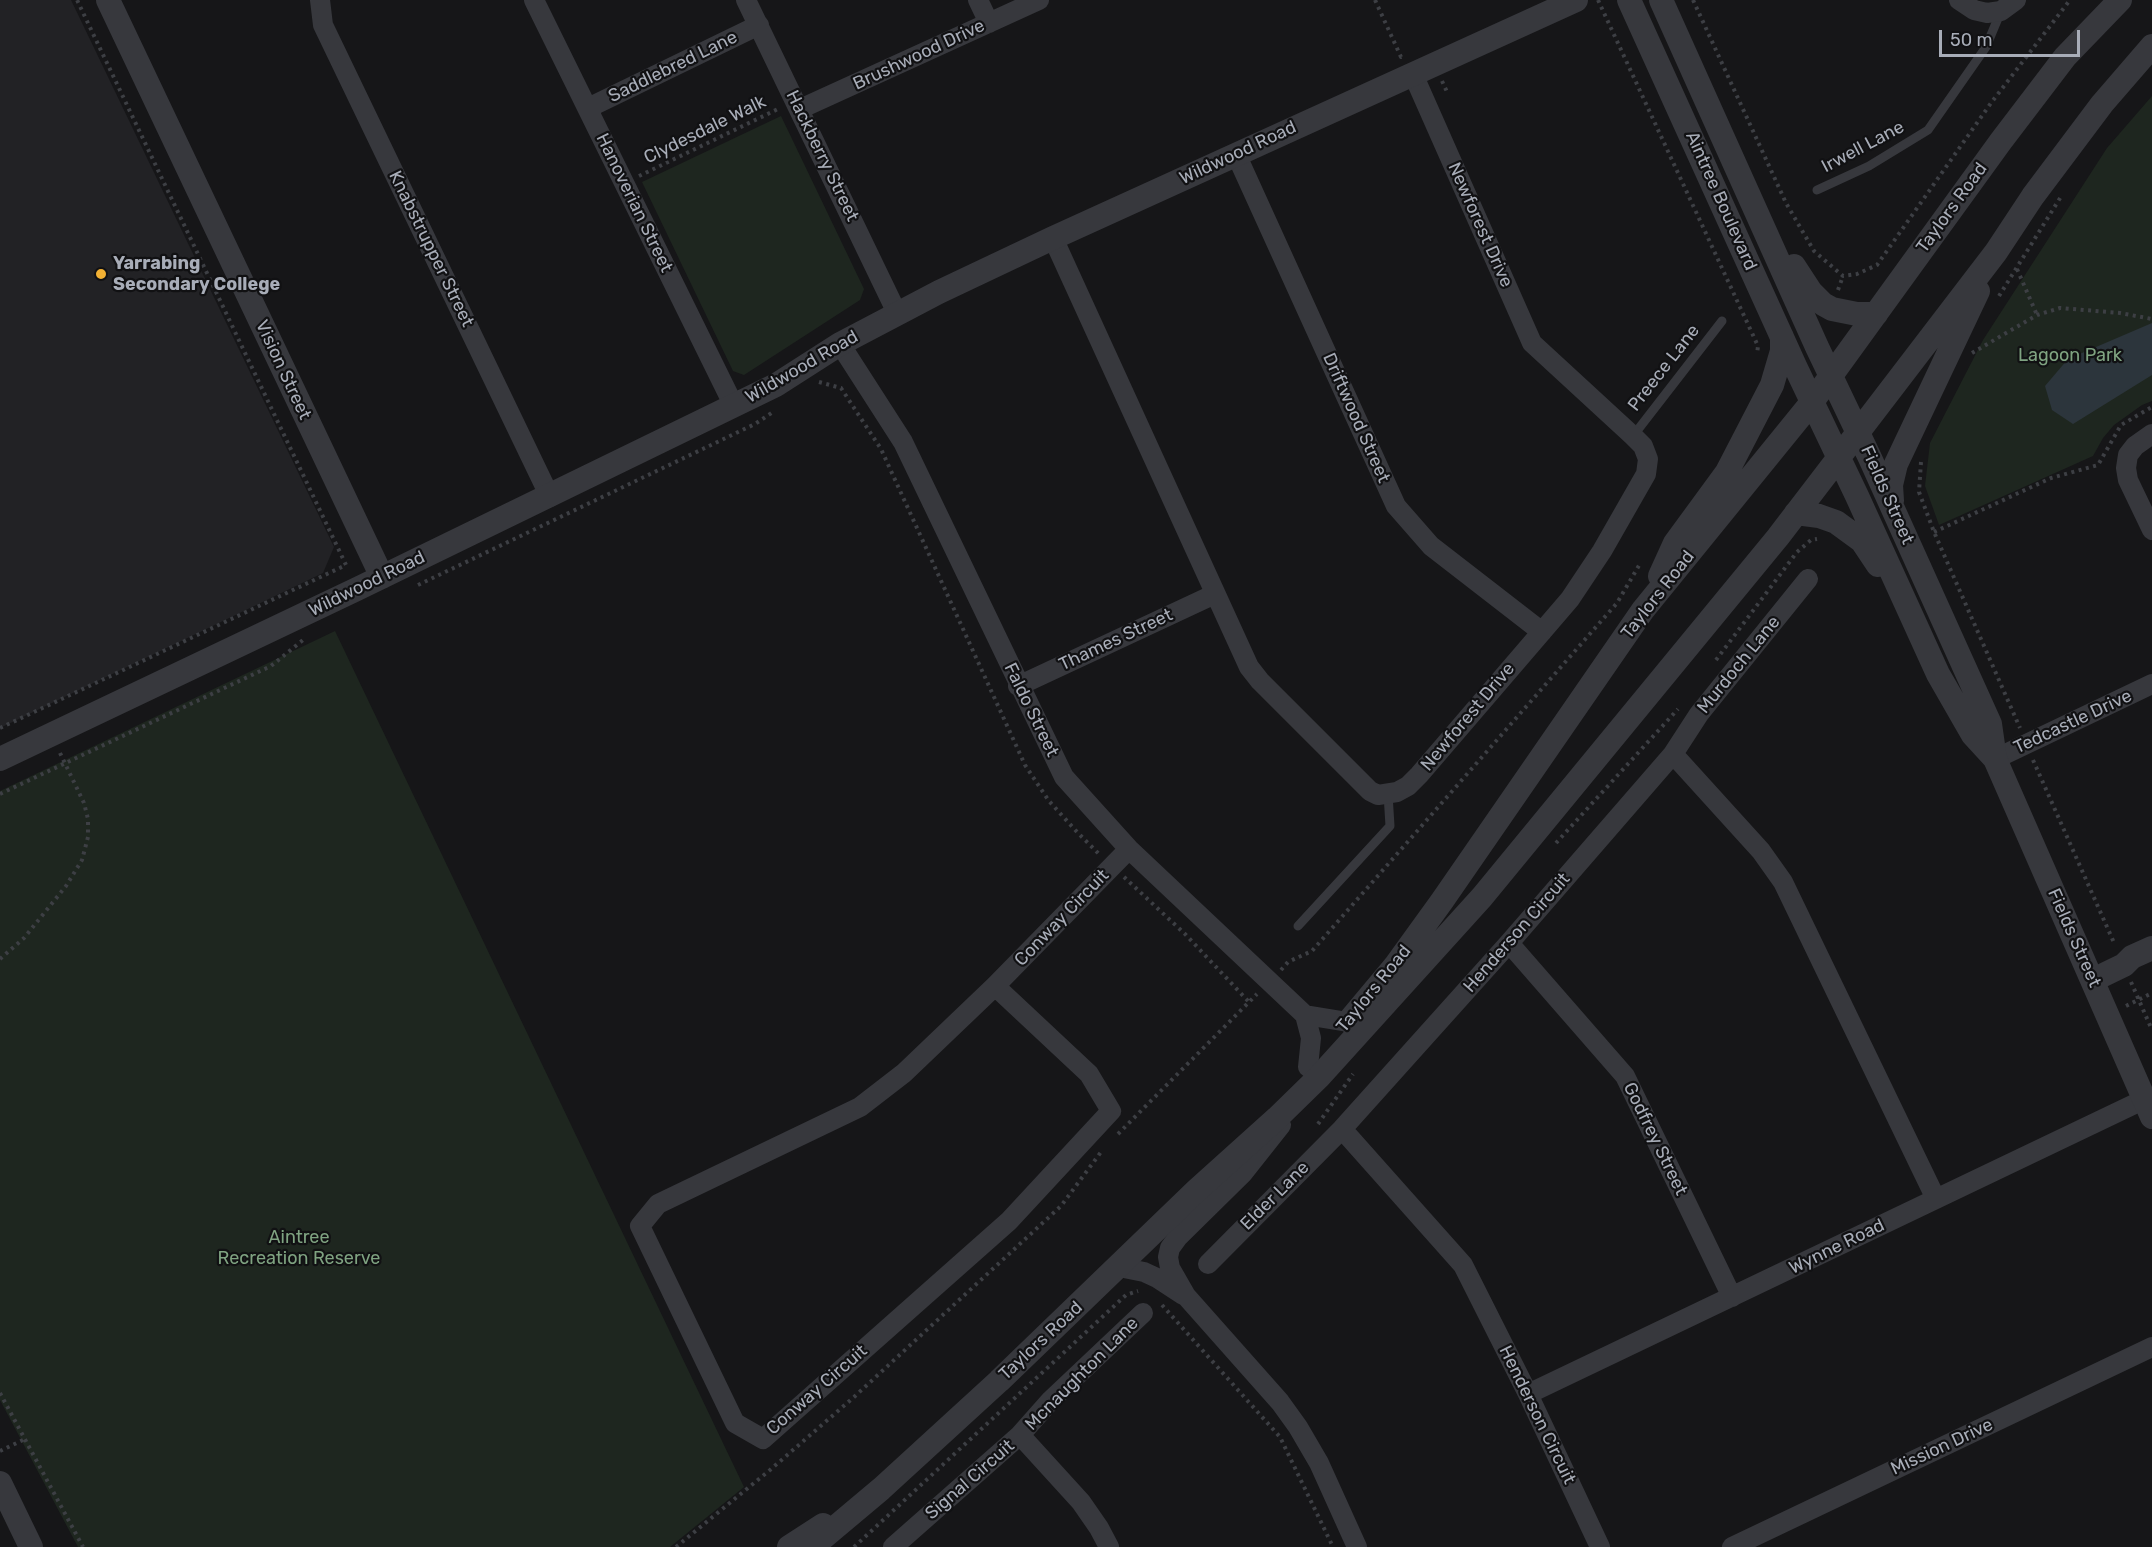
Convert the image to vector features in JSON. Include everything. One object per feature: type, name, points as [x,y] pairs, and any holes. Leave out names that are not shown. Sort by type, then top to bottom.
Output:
[{"type":"street","name":"Vision Street","points":[[108,0],[382,577]]},
{"type":"street","name":"Knabstrupper Street","points":[[320,0],[323,25],[550,497]]},
{"type":"street","name":"Hanoverian Street","points":[[534,0],[734,406]]},
{"type":"street","name":"Hackberry Street","points":[[746,0],[897,313]]},
{"type":"street","points":[[978,0],[990,22]]},
{"type":"street","name":"Brushwood Drive","points":[[800,109],[1039,0]]},
{"type":"street","name":"Wildwood Road","points":[[0,759],[550,497],[734,406],[776,385],[840,344],[897,313],[1236,154],[1419,64],[1576,0]]},
{"type":"street","name":"Aintree Boulevard","points":[[1629,0],[1812,402]]},
{"type":"street","name":"Aintree Boulevard","points":[[1661,0],[1858,431]]},
{"type":"street","points":[[1959,0],[1974,10],[1987,14],[2009,6]]},
{"type":"street","name":"Taylors Road","points":[[1313,1072],[1348,1022],[1395,966],[1435,910],[1643,610],[1812,402],[2065,57],[2120,0]]},
{"type":"street","name":"Saddlebred Lane","points":[[588,108],[759,25]]},
{"type":"street","name":"Taylors Road","points":[[812,1547],[881,1489],[1119,1267],[1313,1072],[1482,897],[1796,513],[1996,252],[2102,104],[2152,46]]},
{"type":"street","name":"Newforest Drive","points":[[1388,794],[1408,786],[1419,775],[1570,599],[1602,551],[1646,474],[1647,459],[1643,446],[1634,436],[1532,343],[1419,64]]},
{"type":"street","name":"Driftwood Street","points":[[1236,154],[1396,506],[1410,525],[1431,546],[1542,632]]},
{"type":"street","points":[[1758,212],[1811,292],[1823,304],[1832,309],[1857,314],[1876,314]]},
{"type":"street","points":[[1053,238],[1249,667],[1260,681],[1370,791],[1378,795],[1388,794]]},
{"type":"street","points":[[1892,506],[1891,485],[1896,464],[1996,252]]},
{"type":"street","points":[[1643,610],[1675,543],[1727,472],[1772,385],[1782,351],[1782,337]]},
{"type":"street","name":"Faldo Street","points":[[840,344],[903,442],[1018,686],[1064,777],[1129,849],[1305,1015]]},
{"type":"street","name":"Fields Street","points":[[1812,402],[1938,674],[1972,735],[1995,759]]},
{"type":"street","name":"Fields Street","points":[[1858,431],[1990,724],[1995,759],[2149,1108]]},
{"type":"street","points":[[2152,434],[2135,446],[2128,455],[2126,468],[2128,480],[2152,530]]},
{"type":"street","points":[[1796,513],[1819,516],[1836,522],[1862,541],[1910,611]]},
{"type":"street","name":"Murdoch Lane","points":[[1673,754],[1699,714],[1808,579]]},
{"type":"street","name":"Thames Street","points":[[1018,686],[1215,594]]},
{"type":"street","name":"Tedcastle Drive","points":[[1995,759],[2152,684]]},
{"type":"street","points":[[1673,754],[1761,851],[1784,882],[1936,1199]]},
{"type":"street","name":"Henderson Circuit","points":[[1600,1547],[1528,1394],[1463,1264],[1342,1129],[1509,943],[1673,754]]},
{"type":"street","name":"Conway Circuit","points":[[995,986],[1089,1074],[1111,1111],[1009,1221],[763,1438],[735,1423],[640,1226],[658,1204],[860,1107],[904,1073],[995,986],[1129,849]]},
{"type":"street","name":"Godfrey Street","points":[[1509,943],[1625,1076],[1732,1297]]},
{"type":"street","points":[[2093,980],[2152,948]]},
{"type":"street","points":[[1348,1022],[1305,1015],[1311,1038],[1313,1072],[1243,1173],[1178,1237],[1170,1248],[1168,1257],[1170,1268],[1186,1296],[1280,1402],[1298,1427],[1319,1463],[1357,1547]]},
{"type":"street","name":"Wynne Road","points":[[1528,1394],[1936,1199],[2149,1108]]},
{"type":"street","name":"Elder Lane","points":[[1208,1264],[1342,1129]]},
{"type":"street","points":[[1119,1267],[1144,1272],[1186,1296]]},
{"type":"street","name":"Mcnaughton Lane","points":[[1020,1435],[1051,1400],[1143,1313]]},
{"type":"street","name":"Mission Drive","points":[[1732,1547],[2152,1347]]},
{"type":"street","name":"Signal Circuit","points":[[893,1547],[1020,1435],[1081,1502],[1099,1528],[1108,1547]]},
{"type":"street","points":[[0,1484],[31,1547]]},
{"type":"street","name":"Taylors Road","points":[[789,1547],[881,1489]]},
{"type":"lane","name":"Irwell Lane","points":[[1817,190],[1869,166],[1928,130],[1986,47],[2009,6]]},
{"type":"lane","name":"Preece Lane","points":[[1634,436],[1722,321]]},
{"type":"lane","points":[[1298,926],[1390,826],[1388,794]]},
{"type":"path","points":[[0,728],[346,565],[77,0]]},
{"type":"path","points":[[1375,0],[1401,57],[1419,64],[1448,94]]},
{"type":"path","points":[[1598,0],[1758,346],[1757,362]]},
{"type":"path","points":[[1694,0],[1786,203],[1814,251],[1843,276],[1857,274],[1877,265],[1991,103],[2070,0]]},
{"type":"path","name":"Clydesdale Walk","points":[[624,184],[780,108],[800,109]]},
{"type":"path","points":[[2016,268],[2037,315]]},
{"type":"path","points":[[1968,355],[2037,315],[2060,308],[2120,313],[2152,319]]},
{"type":"path","points":[[810,387],[818,382],[841,388],[881,449],[1025,765],[1049,801],[1077,832],[1185,934],[1249,1002]]},
{"type":"path","points":[[1935,532],[2051,478],[2098,465],[2121,424],[2152,407]]},
{"type":"path","points":[[411,589],[755,424],[773,411]]},
{"type":"path","points":[[1113,1140],[1288,962],[1312,951],[1617,603],[1643,559]]},
{"type":"path","points":[[0,795],[271,666],[301,641],[311,637]]},
{"type":"path","points":[[0,959],[24,938],[66,886],[82,860],[88,837],[88,819],[84,803],[39,709]]},
{"type":"path","points":[[2108,1015],[2152,993]]},
{"type":"path","points":[[676,1547],[854,1397],[1060,1206],[1105,1148]]},
{"type":"path","points":[[1155,1298],[1280,1437],[1333,1547]]},
{"type":"path","points":[[0,1393],[83,1547]]},
{"type":"path","points":[[0,1451],[25,1439]]},
{"type":"shaded area","name":"Yarrabing Secondary College","points":[[0,0],[71,0],[334,547],[323,573],[0,728]]},
{"type":"shaded area","points":[[2152,323],[2152,375],[2073,424],[2052,410],[2045,386],[2068,359]]},
{"type":"green space","name":"Lagoon Park","points":[[2152,96],[2152,401],[2142,405],[2114,425],[2103,438],[2093,456],[1939,525],[1925,486],[1930,443],[1983,340],[2107,148]]},
{"type":"green space","points":[[781,116],[864,289],[860,300],[744,375],[733,371],[642,182]]},
{"type":"green space","name":"Aintree Recreation Reserve","points":[[335,631],[744,1487],[670,1547],[78,1547],[0,1400],[0,791]]},
{"type":"place","name":"Yarrabing Secondary College","points":[[101,274]]}]
